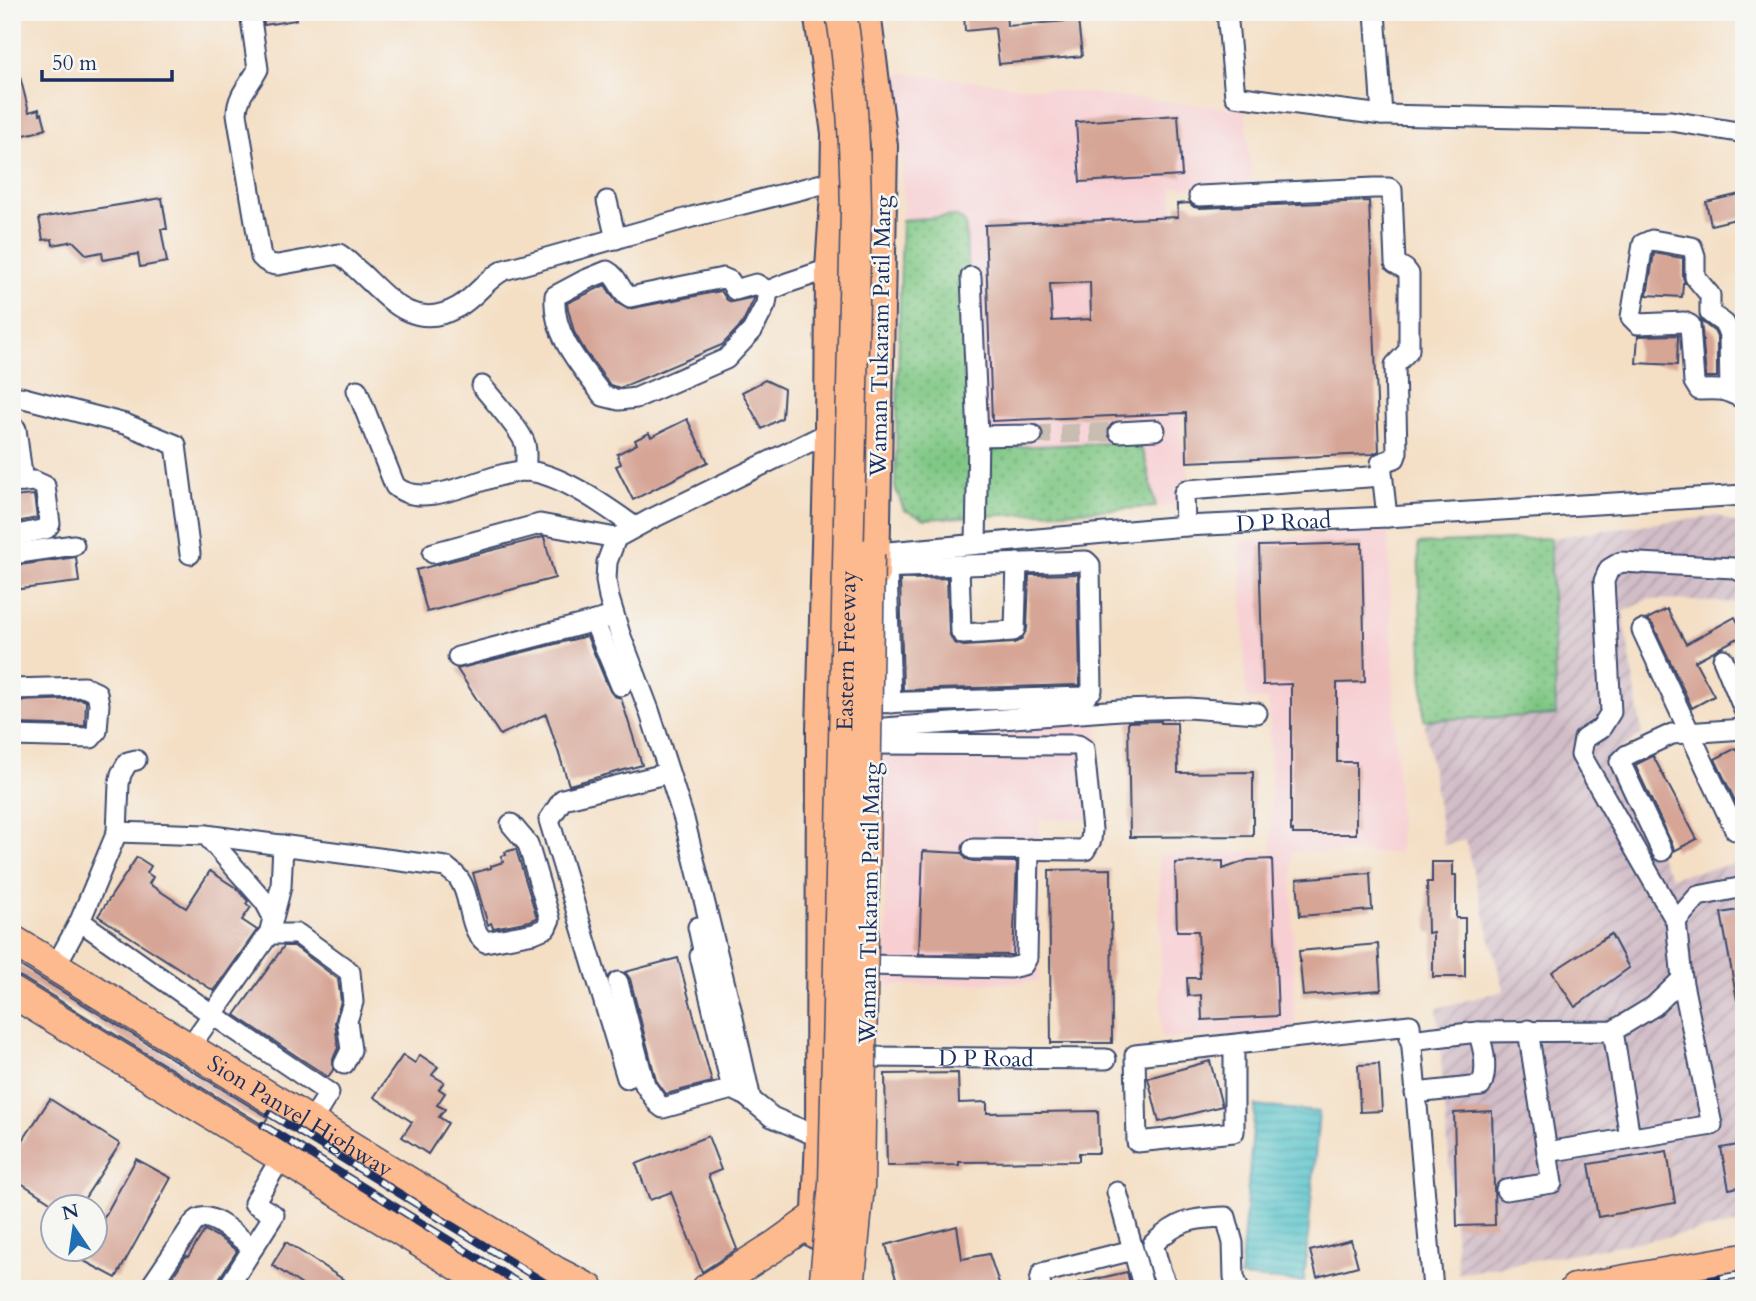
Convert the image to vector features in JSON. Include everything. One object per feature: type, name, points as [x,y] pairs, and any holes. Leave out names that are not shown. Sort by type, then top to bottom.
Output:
[{"type":"highway","name":"Eastern Freeway","points":[[824,1289],[834,1184],[856,225],[855,142],[841,12]]},
{"type":"highway","name":"Eastern Freeway","points":[[853,1287],[859,1172],[874,198],[869,90],[859,12]]},
{"type":"highway","name":"Sion Panvel Highway","points":[[12,940],[556,1272],[589,1289]]},
{"type":"highway","name":"Sion Panvel Highway","points":[[12,992],[498,1289]]},
{"type":"highway","points":[[707,1289],[817,1216]]},
{"type":"highway","points":[[1575,1289],[1744,1259]]},
{"type":"main road","name":"Waman Tukaram Patil Marg","points":[[810,1289],[817,1216],[819,1137],[820,765],[826,556],[829,270],[835,133],[817,12]]},
{"type":"main road","name":"Waman Tukaram Patil Marg","points":[[853,1287],[861,1243],[880,563],[884,146],[867,12]]},
{"type":"main road","points":[[820,765],[876,729]]},
{"type":"main road","name":"D P Road","points":[[819,1071],[867,1066]]},
{"type":"street","points":[[250,12],[258,69],[239,97],[237,114],[261,257],[272,265],[278,265],[339,254],[395,305],[407,312],[424,316],[442,314],[473,297],[494,275],[504,270],[834,181]]},
{"type":"street","points":[[1227,12],[1236,96],[1382,115],[1671,121],[1744,133]]},
{"type":"street","points":[[1375,12],[1382,115]]},
{"type":"street","points":[[1199,196],[1374,188],[1392,190],[1395,263],[1409,274],[1409,350],[1395,365],[1397,452],[1395,458],[1381,463],[1387,517]]},
{"type":"street","points":[[607,201],[616,239]]},
{"type":"street","points":[[1652,240],[1692,247],[1695,277],[1710,295],[1710,313],[1725,324],[1729,335],[1737,396],[1718,389],[1699,390],[1694,382],[1690,326],[1684,322],[1637,324],[1631,317],[1643,244],[1652,240]]},
{"type":"street","points":[[768,291],[829,270]]},
{"type":"street","points":[[607,271],[613,274],[625,294],[630,297],[723,278],[730,281],[735,290],[756,284],[768,291],[766,304],[752,331],[726,359],[636,398],[619,400],[603,396],[566,346],[554,310],[555,296],[607,271]]},
{"type":"street","points":[[971,277],[978,436],[976,544]]},
{"type":"street","points":[[482,386],[525,443],[525,471]]},
{"type":"street","points":[[357,390],[395,486],[402,493],[432,495],[525,471],[552,478],[587,495],[635,527]]},
{"type":"street","points":[[12,398],[20,397],[125,424],[176,445],[190,554]]},
{"type":"street","points":[[12,426],[16,429],[18,483],[34,481],[45,486],[50,524],[46,529],[12,536]]},
{"type":"street","points":[[1119,432],[1155,430]]},
{"type":"street","points":[[751,1100],[684,819],[649,710],[614,616],[606,580],[607,562],[616,538],[828,433]]},
{"type":"street","points":[[978,436],[1032,435]]},
{"type":"street","points":[[1185,526],[1184,493],[1187,490],[1382,475]]},
{"type":"street","name":"D P Road","points":[[826,556],[880,563],[976,544],[1185,526],[1387,517],[1744,495]]},
{"type":"street","points":[[433,553],[540,524],[616,538]]},
{"type":"street","points":[[12,554],[74,545]]},
{"type":"street","points":[[876,729],[1085,697],[1092,690],[1090,565],[1086,561],[959,565],[880,563]]},
{"type":"street","points":[[1547,1152],[1712,1125],[1682,979],[1675,921],[1581,755],[1584,739],[1601,728],[1611,712],[1604,581],[1609,569],[1621,562],[1734,568],[1744,573]]},
{"type":"street","points":[[959,565],[963,634],[1015,629],[1017,563]]},
{"type":"street","points":[[458,657],[614,616]]},
{"type":"street","points":[[594,621],[621,686]]},
{"type":"street","points":[[1642,630],[1735,830]]},
{"type":"street","points":[[1723,659],[1744,710]]},
{"type":"street","points":[[12,689],[84,687],[97,693],[99,704],[97,732],[91,738],[12,736]]},
{"type":"street","points":[[876,729],[1120,710],[1188,708],[1257,713]]},
{"type":"street","points":[[876,729],[1077,745],[1084,749],[1092,830],[1091,840],[1085,850],[973,849]]},
{"type":"street","points":[[1662,851],[1619,762],[1627,755],[1672,734],[1744,729]]},
{"type":"street","points":[[55,967],[80,921],[117,832],[121,774],[128,762],[136,760]]},
{"type":"street","points":[[626,1078],[549,820],[563,799],[669,773]]},
{"type":"street","points":[[117,832],[206,835],[446,867],[458,877],[464,888],[478,936],[485,942],[534,933],[545,928],[550,919],[528,844],[511,824]]},
{"type":"street","points":[[206,835],[265,902],[271,926]]},
{"type":"street","points":[[190,1048],[271,926],[281,887],[283,845]]},
{"type":"street","points":[[867,965],[1010,968],[1023,965],[1027,958],[1029,849]]},
{"type":"street","points":[[1675,921],[1698,896],[1744,887]]},
{"type":"street","points":[[696,920],[703,950],[700,956],[732,1089]]},
{"type":"street","points":[[80,921],[213,1015],[336,1079]]},
{"type":"street","points":[[271,926],[298,934],[350,972],[353,1002],[347,1021],[351,1050],[312,1122]]},
{"type":"street","points":[[1234,1045],[1234,1132],[1137,1142],[1135,1055],[1234,1045],[1410,1032],[1613,1031],[1654,1006],[1682,979]]},
{"type":"street","points":[[618,982],[645,1085],[663,1108],[732,1089],[743,1094],[772,1117],[819,1137]]},
{"type":"street","points":[[1506,1190],[1552,1182],[1528,1030]]},
{"type":"street","points":[[1613,1031],[1630,1138]]},
{"type":"street","points":[[1410,1032],[1433,1289]]},
{"type":"street","points":[[1415,1093],[1481,1087],[1484,1058],[1478,1032]]},
{"type":"street","name":"D P Road","points":[[867,1066],[1106,1059]]},
{"type":"street","points":[[227,1289],[274,1215],[254,1203],[282,1156]]},
{"type":"street","points":[[1116,1192],[1144,1289]]},
{"type":"street","points":[[149,1289],[198,1218],[206,1217],[217,1222],[253,1248]]},
{"type":"street","points":[[1168,1289],[1153,1244],[1167,1231],[1185,1221],[1226,1217],[1233,1243],[1234,1277],[1239,1289]]},
{"type":"street","points":[[1041,1289],[1042,1273],[1133,1250]]},
{"type":"shaded area","points":[[900,73],[1245,110],[1252,186],[1172,188],[1181,435],[1195,505],[925,519],[904,510],[895,487],[903,205]]},
{"type":"shaded area","points":[[1719,516],[1744,527],[1744,603],[1648,599],[1623,612],[1642,734],[1608,758],[1671,877],[1744,862],[1744,1223],[1458,1274],[1437,1008],[1504,991],[1465,840],[1444,845],[1424,720],[1556,715],[1550,538]]},
{"type":"shaded area","points":[[1388,532],[1400,853],[1292,852],[1295,1035],[1161,1038],[1159,854],[1272,851],[1269,700],[1246,699],[1240,541]]},
{"type":"shaded area","points":[[1098,699],[1096,818],[1040,820],[1039,982],[887,986],[884,710]]},
{"type":"green space","points":[[955,216],[964,221],[966,231],[974,433],[977,445],[991,448],[1126,442],[1140,446],[1156,507],[925,519],[904,510],[895,487],[902,220]]},
{"type":"green space","points":[[1550,538],[1556,715],[1424,720],[1418,544]]},
{"type":"water","points":[[1255,1106],[1319,1112],[1304,1282],[1240,1277]]},
{"type":"building","points":[[262,12],[295,12],[296,20],[264,25]]},
{"type":"building","points":[[964,12],[1006,12],[1007,26],[1078,20],[1082,56],[999,64],[995,28],[965,31]]},
{"type":"building","points":[[12,65],[17,65],[29,112],[39,109],[46,128],[12,138]]},
{"type":"building","points":[[1178,115],[1182,176],[1080,182],[1076,122]]},
{"type":"building","points":[[1744,193],[1744,217],[1711,225],[1706,202]]},
{"type":"building","points":[[162,198],[167,229],[161,229],[167,262],[140,267],[138,254],[103,260],[102,252],[87,255],[73,241],[53,245],[52,239],[43,240],[39,218]]},
{"type":"building","points":[[1369,201],[1379,451],[1373,454],[1187,462],[1186,413],[992,421],[985,225],[1178,217],[1177,204],[1189,203],[1200,208]],"holes":[[[1090,282],[1091,319],[1052,321],[1050,284]]]},
{"type":"building","points":[[1654,253],[1683,258],[1685,283],[1682,297],[1647,295]]},
{"type":"building","points":[[605,285],[617,303],[628,309],[721,291],[727,300],[732,302],[755,297],[742,324],[722,345],[620,388],[610,385],[585,351],[574,332],[567,303]]},
{"type":"building","points":[[1701,321],[1715,332],[1717,337],[1717,377],[1706,377]]},
{"type":"building","points":[[1678,335],[1677,365],[1636,363],[1638,336]]},
{"type":"building","points":[[765,380],[784,389],[782,418],[762,429],[742,392]]},
{"type":"building","points":[[687,419],[708,462],[633,500],[616,466],[621,464],[617,454],[637,444],[635,440],[649,433],[651,437]]},
{"type":"building","points":[[34,495],[37,518],[12,523],[12,497]]},
{"type":"building","points":[[544,537],[555,578],[427,612],[416,570]]},
{"type":"building","points":[[1362,543],[1365,682],[1337,683],[1337,762],[1356,762],[1356,834],[1293,834],[1291,684],[1263,685],[1259,546]]},
{"type":"building","points":[[76,557],[79,582],[12,590],[12,566]]},
{"type":"building","points":[[1078,574],[1080,685],[903,690],[900,579],[947,578],[949,633],[954,643],[964,646],[1014,643],[1021,640],[1027,629],[1029,575]]},
{"type":"building","points":[[1667,609],[1686,644],[1735,617],[1744,634],[1695,661],[1714,696],[1692,708],[1653,625],[1647,619]]},
{"type":"building","points":[[587,636],[610,691],[621,698],[642,765],[569,785],[546,714],[500,735],[457,669]]},
{"type":"building","points":[[16,701],[86,701],[85,726],[16,724]]},
{"type":"building","points":[[1128,722],[1177,723],[1178,773],[1253,772],[1253,836],[1130,837]]},
{"type":"building","points":[[1736,748],[1744,762],[1744,820],[1715,759]]},
{"type":"building","points":[[1653,756],[1697,839],[1674,851],[1635,765]]},
{"type":"building","points":[[516,849],[537,918],[493,928],[491,923],[488,925],[473,873],[503,862],[501,856],[506,855],[505,852]]},
{"type":"building","points":[[923,851],[962,853],[966,859],[973,861],[1017,862],[1013,955],[919,954]]},
{"type":"building","points":[[137,857],[151,866],[147,873],[153,877],[149,884],[186,908],[210,871],[236,888],[248,901],[246,904],[251,907],[242,920],[257,930],[214,991],[98,916]]},
{"type":"building","points":[[1272,859],[1278,1016],[1202,1020],[1201,995],[1188,996],[1187,978],[1200,978],[1198,931],[1177,931],[1175,863],[1223,861],[1223,869],[1248,860]]},
{"type":"building","points":[[1432,862],[1453,862],[1453,875],[1456,875],[1456,918],[1465,918],[1465,977],[1433,977],[1433,932],[1428,933],[1427,882],[1432,882]]},
{"type":"building","points":[[1111,869],[1112,1043],[1051,1043],[1049,870]]},
{"type":"building","points":[[1370,873],[1372,910],[1300,916],[1297,879]]},
{"type":"building","points":[[1744,909],[1744,999],[1737,1000],[1721,913]]},
{"type":"building","points":[[1611,934],[1629,968],[1575,1007],[1552,972]]},
{"type":"building","points":[[1378,944],[1381,990],[1303,996],[1299,951]]},
{"type":"building","points":[[284,946],[294,946],[338,979],[341,1001],[335,1022],[338,1048],[333,1059],[333,1070],[328,1077],[235,1015]]},
{"type":"building","points":[[678,958],[712,1082],[666,1094],[656,1080],[630,979],[625,972]]},
{"type":"building","points":[[12,961],[268,1117],[263,1125],[21,977],[12,975]]},
{"type":"building","points":[[403,1055],[415,1063],[420,1055],[438,1067],[432,1075],[444,1082],[439,1089],[445,1093],[437,1105],[445,1109],[439,1117],[448,1123],[428,1154],[402,1137],[412,1122],[374,1097]]},
{"type":"building","points":[[1210,1061],[1222,1106],[1159,1122],[1148,1078]]},
{"type":"building","points":[[1379,1064],[1382,1111],[1360,1112],[1358,1065]]},
{"type":"building","points":[[958,1073],[959,1103],[987,1102],[987,1113],[1098,1111],[1099,1153],[1079,1153],[1079,1161],[959,1162],[959,1165],[887,1166],[885,1074]]},
{"type":"building","points":[[50,1099],[120,1144],[89,1192],[38,1194],[12,1177],[12,1157]]},
{"type":"building","points":[[1492,1111],[1495,1225],[1457,1226],[1454,1113]]},
{"type":"building","points":[[708,1136],[721,1170],[708,1175],[737,1249],[702,1272],[671,1192],[650,1200],[636,1164]]},
{"type":"building","points":[[1744,1144],[1744,1186],[1729,1189],[1721,1148]]},
{"type":"building","points":[[1667,1151],[1675,1203],[1598,1217],[1589,1164]]},
{"type":"building","points":[[136,1159],[171,1178],[116,1278],[86,1262],[108,1262],[108,1210]]},
{"type":"building","points":[[957,1226],[962,1259],[989,1254],[1001,1289],[899,1289],[886,1245]]},
{"type":"building","points":[[205,1230],[237,1251],[215,1289],[168,1289],[175,1277],[173,1276]]},
{"type":"building","points":[[1351,1240],[1358,1266],[1317,1277],[1310,1251]]},
{"type":"building","points":[[286,1242],[358,1289],[308,1289],[272,1265]]},
{"type":"building","points":[[1127,1272],[1131,1289],[1079,1289],[1078,1283]]},
{"type":"tunnel","points":[[1032,435],[1119,432]]},
{"type":"railway","points":[[270,1114],[555,1289]]},
{"type":"railway","points":[[263,1125],[528,1289]]},
{"type":"railway","points":[[1658,1289],[1744,1274]]},
{"type":"railway","points":[[1738,1289],[1744,1288]]}]
